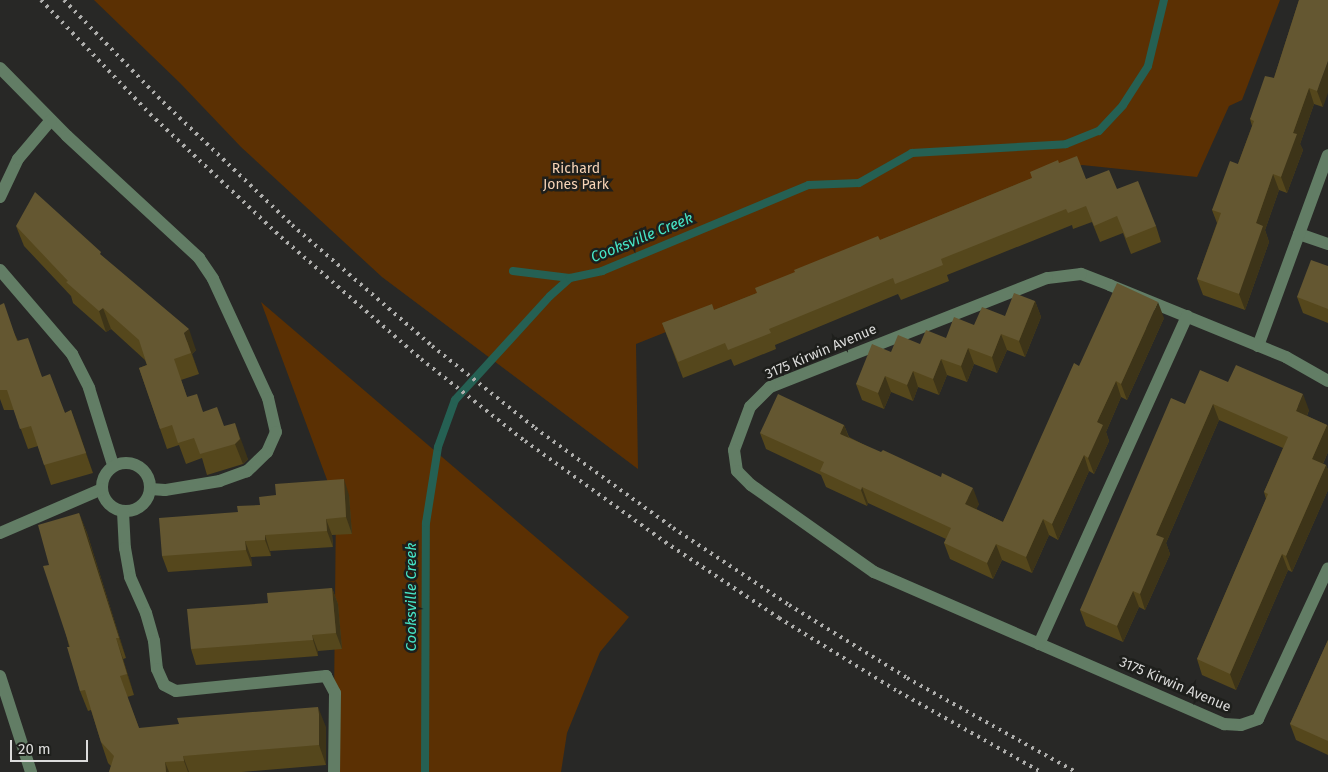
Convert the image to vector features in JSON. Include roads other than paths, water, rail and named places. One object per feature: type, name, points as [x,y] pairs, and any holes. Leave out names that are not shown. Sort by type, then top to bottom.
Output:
[{"type":"street","points":[[0,68],[51,120],[199,258],[213,279],[268,398],[276,432],[267,452],[247,471],[220,481],[165,490],[150,489]]},
{"type":"street","points":[[0,197],[18,159],[51,120]]},
{"type":"street","points":[[1258,346],[1328,156]]},
{"type":"street","points":[[1299,234],[1328,244]]},
{"type":"street","points":[[0,270],[72,354],[89,388],[112,465]]},
{"type":"street","name":"3175 Kirwin Avenue","points":[[1328,381],[1286,357],[1081,274],[1047,278],[770,388],[750,407],[734,450],[737,471],[751,486],[874,572],[1224,724],[1241,725],[1258,720],[1328,568]]},
{"type":"street","points":[[1039,644],[1187,316]]},
{"type":"street","points":[[129,462],[143,468],[151,481],[150,489],[149,496],[139,508],[123,512],[109,506],[101,493],[103,477],[112,465],[129,462]]},
{"type":"street","points":[[0,533],[102,489]]},
{"type":"street","points":[[123,512],[125,548],[130,577],[146,612],[154,641],[157,669],[164,685],[176,691],[326,676],[335,693],[334,772]]},
{"type":"street","points":[[0,676],[31,772]]},
{"type":"waterway","name":"Cooksville Creek","points":[[425,772],[426,523],[438,447],[455,400],[550,296],[570,278],[602,271],[809,185],[859,183],[912,153],[1066,144],[1099,131],[1123,105],[1148,66],[1164,0]]},
{"type":"waterway","points":[[513,271],[570,278]]},
{"type":"railway","points":[[41,0],[150,114],[281,237],[421,359],[525,441],[665,542],[779,618],[899,692],[1041,772]]},
{"type":"railway","points":[[64,0],[163,102],[292,225],[432,346],[535,428],[673,528],[789,605],[907,678],[1076,772]]},
{"type":"park label","name":"Richard Jones Park","points":[[576,177]]}]
